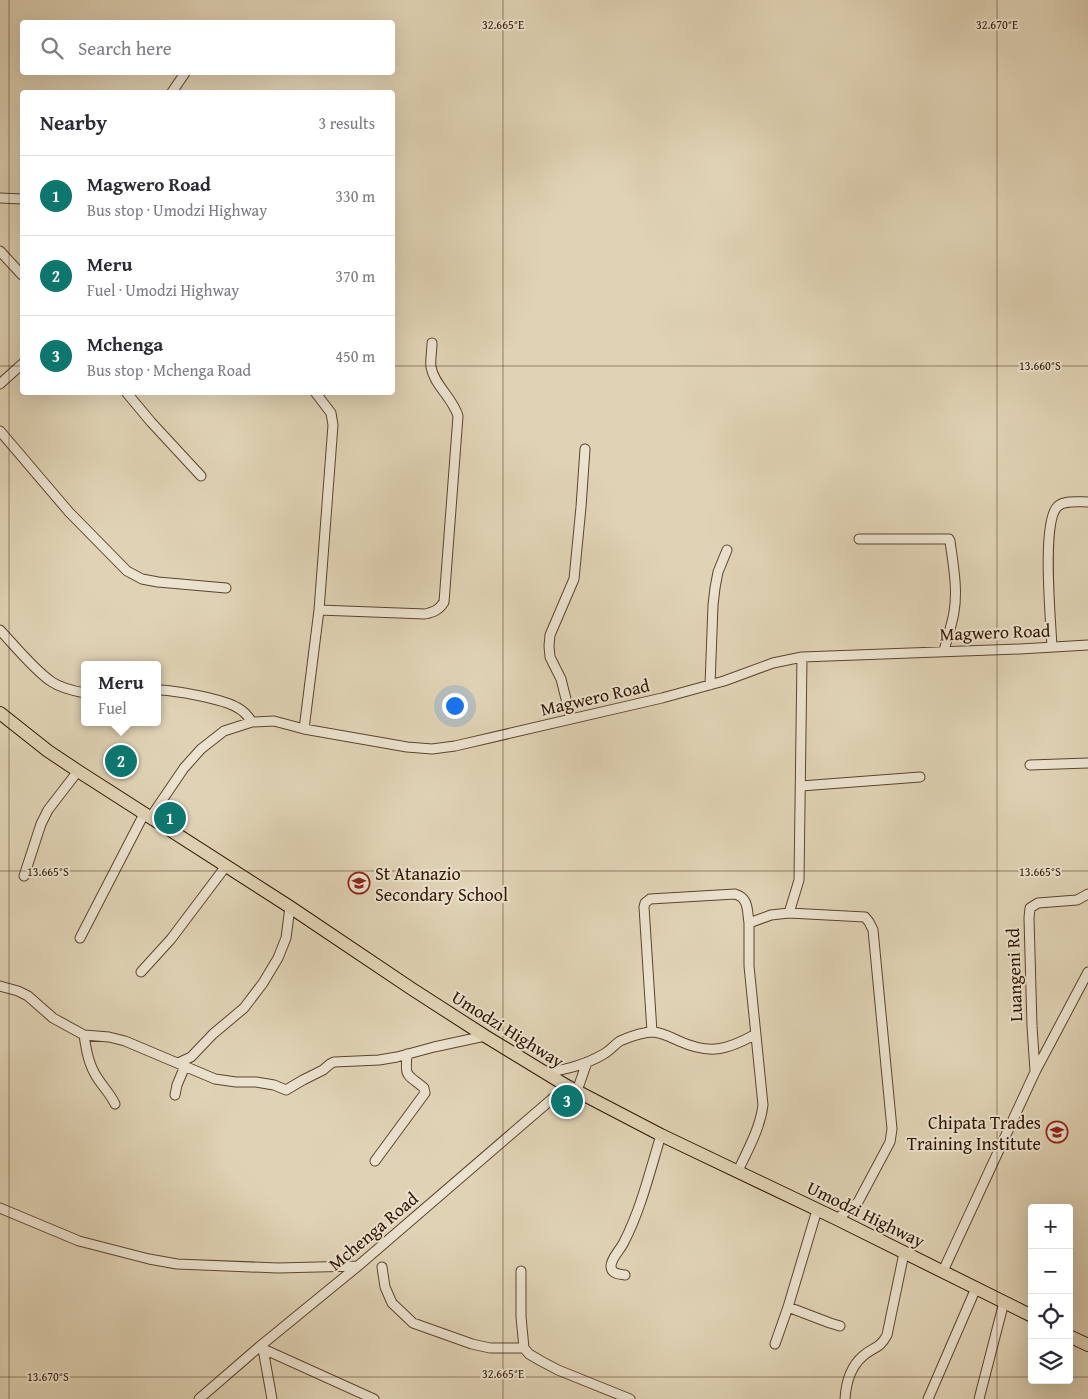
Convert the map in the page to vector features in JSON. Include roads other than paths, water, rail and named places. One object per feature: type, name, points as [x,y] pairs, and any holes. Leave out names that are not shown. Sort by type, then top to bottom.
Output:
[{"type":"highway","name":"Umodzi Highway","points":[[0,713],[48,751],[78,771],[290,907],[412,989],[547,1074],[662,1135],[1028,1314]]},
{"type":"highway","points":[[1073,1338],[1088,1345]]},
{"type":"street","points":[[173,90],[183,75]]},
{"type":"street","points":[[0,198],[20,199]]},
{"type":"street","points":[[0,251],[20,273]]},
{"type":"street","points":[[319,610],[425,614],[436,612],[444,602],[458,416],[456,409],[434,375],[431,367],[432,343]]},
{"type":"street","points":[[0,384],[20,366]]},
{"type":"street","points":[[128,395],[201,476]]},
{"type":"street","points":[[304,729],[319,610],[333,425],[331,413],[317,395]]},
{"type":"street","points":[[0,431],[69,512],[128,571],[142,579],[158,582],[226,588]]},
{"type":"street","points":[[571,719],[561,679],[550,657],[549,646],[550,635],[574,579],[585,449]]},
{"type":"street","points":[[1052,647],[1048,552],[1051,519],[1054,510],[1060,504],[1088,502]]},
{"type":"street","points":[[859,539],[949,539],[954,576],[955,603],[944,651]]},
{"type":"street","points":[[710,685],[715,588],[718,572],[727,550]]},
{"type":"street","points":[[0,630],[52,682],[81,692]]},
{"type":"street","name":"Magwero Road","points":[[80,938],[147,816],[184,768],[201,749],[224,731],[252,722],[274,721],[304,729],[407,747],[432,749],[455,746],[662,698],[710,685],[773,662],[802,656],[1088,645]]},
{"type":"street","points":[[789,913],[799,880],[802,656]]},
{"type":"street","points":[[161,690],[187,694],[236,706],[244,711],[252,722]]},
{"type":"street","points":[[1030,765],[1088,763]]},
{"type":"street","points":[[24,876],[40,824],[48,810],[78,771]]},
{"type":"street","points":[[801,786],[920,776]]},
{"type":"street","points":[[141,972],[171,939],[226,866]]},
{"type":"street","points":[[652,1032],[645,903],[650,899],[735,894],[742,896],[745,900],[749,923],[749,966],[763,1105],[758,1129],[738,1171]]},
{"type":"street","name":"Luangeni Rd","points":[[1035,1072],[1031,1016],[1028,918],[1030,910],[1032,906],[1038,903],[1078,900],[1088,894]]},
{"type":"street","points":[[175,1095],[182,1064],[244,1008],[263,983],[278,958],[286,938],[290,907]]},
{"type":"street","points":[[749,923],[771,915],[789,913],[865,917],[873,930],[892,1129],[890,1142],[858,1202],[837,1219]]},
{"type":"street","name":"Luangeni Rd","points":[[943,1271],[1035,1072],[1088,972]]},
{"type":"street","points":[[0,986],[28,996],[53,1018],[84,1035],[124,1041],[215,1079],[256,1082],[274,1085],[286,1090],[334,1062],[397,1058],[485,1036]]},
{"type":"street","points":[[547,1074],[587,1062],[603,1055],[620,1042],[652,1032],[664,1034],[679,1042],[707,1049],[720,1049],[732,1046],[756,1034]]},
{"type":"street","points":[[84,1035],[87,1056],[95,1075],[111,1095],[115,1104]]},
{"type":"street","points":[[375,1161],[425,1092],[424,1088],[407,1075],[407,1054]]},
{"type":"street","points":[[572,1088],[587,1062]]},
{"type":"street","name":"Mchenga Road","points":[[199,1399],[572,1088]]},
{"type":"street","points":[[625,1275],[616,1274],[612,1271],[612,1262],[636,1216],[662,1135]]},
{"type":"street","points":[[0,1208],[79,1241],[176,1264],[278,1268],[358,1266]]},
{"type":"street","points":[[775,1344],[817,1210]]},
{"type":"street","points":[[845,1399],[847,1381],[853,1369],[863,1355],[882,1344],[886,1335],[904,1252]]},
{"type":"street","points":[[382,1267],[385,1287],[392,1303],[413,1323],[472,1344],[490,1348],[524,1348]]},
{"type":"street","points":[[521,1271],[521,1317],[524,1348],[530,1354],[558,1370],[630,1399]]},
{"type":"street","points":[[928,1399],[976,1288]]},
{"type":"street","points":[[979,1399],[1004,1302]]},
{"type":"street","points":[[788,1307],[840,1326]]},
{"type":"street","points":[[261,1348],[272,1399]]},
{"type":"street","points":[[261,1348],[374,1399]]},
{"type":"place","name":"Meru","points":[[121,761]]},
{"type":"place","name":"Magwero Road","points":[[170,818]]},
{"type":"place","name":"St Atanazio Secondary School","points":[[359,883]]},
{"type":"place","name":"Mchenga","points":[[567,1101]]},
{"type":"place","name":"Chipata Trades Training Institute","points":[[1057,1132]]}]
